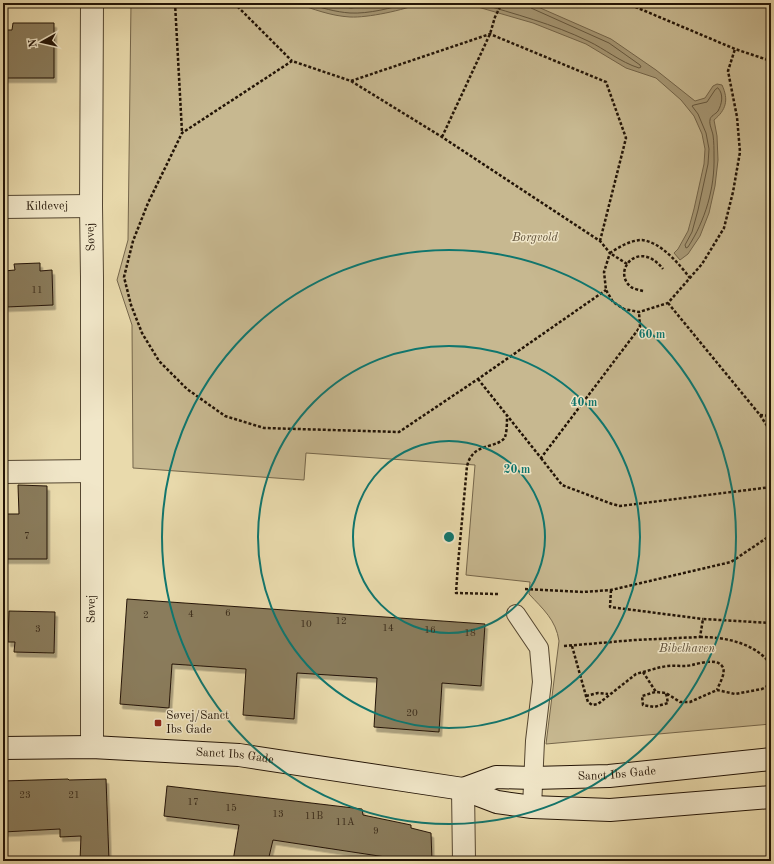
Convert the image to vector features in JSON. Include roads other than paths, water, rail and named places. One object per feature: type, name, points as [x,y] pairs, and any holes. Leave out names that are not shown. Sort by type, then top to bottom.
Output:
[{"type":"main road","name":"Søvej","points":[[92,3],[90,206],[92,277],[92,747]]},
{"type":"main road","name":"Kildevej","points":[[3,207],[90,206]]},
{"type":"main road","points":[[3,472],[92,471]]},
{"type":"main road","name":"Sanct Ibs Gade","points":[[3,748],[92,747],[239,755],[463,789],[497,802],[532,807],[610,810],[771,797]]},
{"type":"main road","name":"Sanct Ibs Gade","points":[[463,789],[496,777],[533,778],[609,776],[771,759]]},
{"type":"main road","points":[[463,789],[464,861]]},
{"type":"lane","points":[[516,614],[539,648],[542,682],[535,741],[532,807]]},
{"type":"water","points":[[295,3],[420,3],[386,13],[350,17],[329,14]]},
{"type":"water","points":[[464,3],[529,3],[611,39],[656,70],[695,101],[705,98],[713,86],[717,84],[722,85],[726,100],[724,108],[714,120],[717,136],[718,160],[715,186],[709,213],[700,236],[688,254],[680,260],[674,253],[678,249],[688,231],[704,164],[705,149],[702,134],[694,116],[681,100],[656,78],[626,68],[586,44],[533,23]]},
{"type":"place","name":"Søvej/Sanct Ibs Gade","points":[[158,723]]},
{"type":"park label","name":"Borgvold","points":[[535,238]]},
{"type":"park label","name":"Bibelhaven","points":[[687,649]]}]
